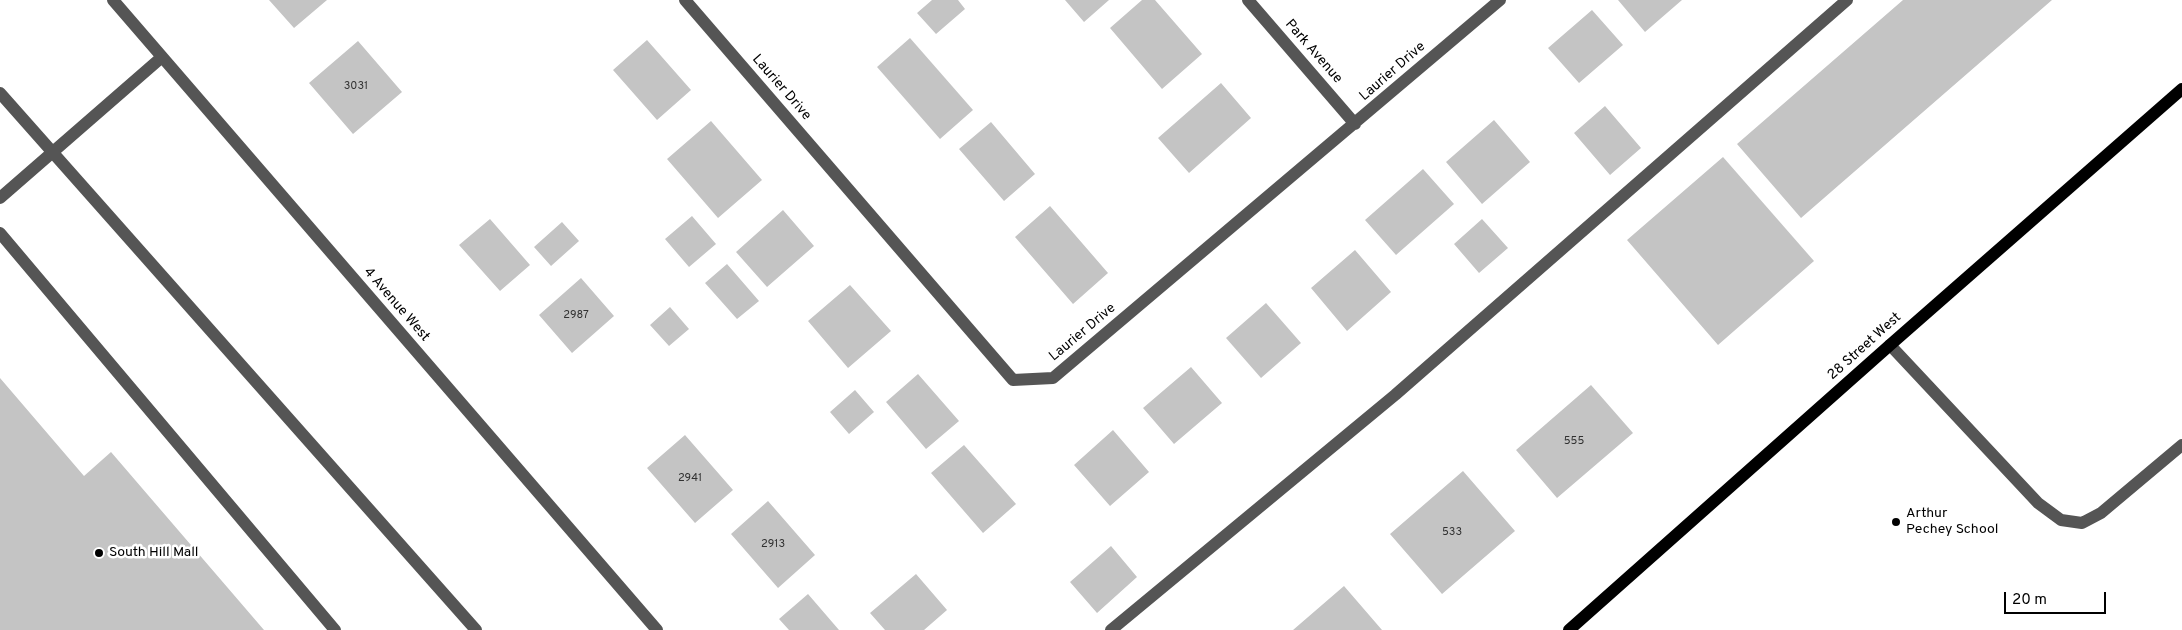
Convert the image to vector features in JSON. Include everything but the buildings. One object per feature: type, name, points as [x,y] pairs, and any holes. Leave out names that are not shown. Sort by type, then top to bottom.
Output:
[{"type":"main road","name":"28 Street West","points":[[1569,630],[2182,89]]},
{"type":"street","name":"4 Avenue West","points":[[113,0],[657,630]]},
{"type":"street","name":"Laurier Drive","points":[[685,0],[1013,380],[1053,378],[1500,0]]},
{"type":"street","name":"Park Avenue","points":[[1248,0],[1355,124]]},
{"type":"street","points":[[1111,630],[1395,395],[1847,0]]},
{"type":"street","points":[[0,198],[162,57]]},
{"type":"street","points":[[0,93],[476,630]]},
{"type":"street","points":[[0,233],[335,630]]},
{"type":"street","points":[[1890,345],[2038,503],[2060,520],[2082,523],[2101,513],[2182,445]]},
{"type":"place","name":"Arthur Pechey School","points":[[1896,522]]},
{"type":"place","name":"South Hill Mall","points":[[99,553]]}]
